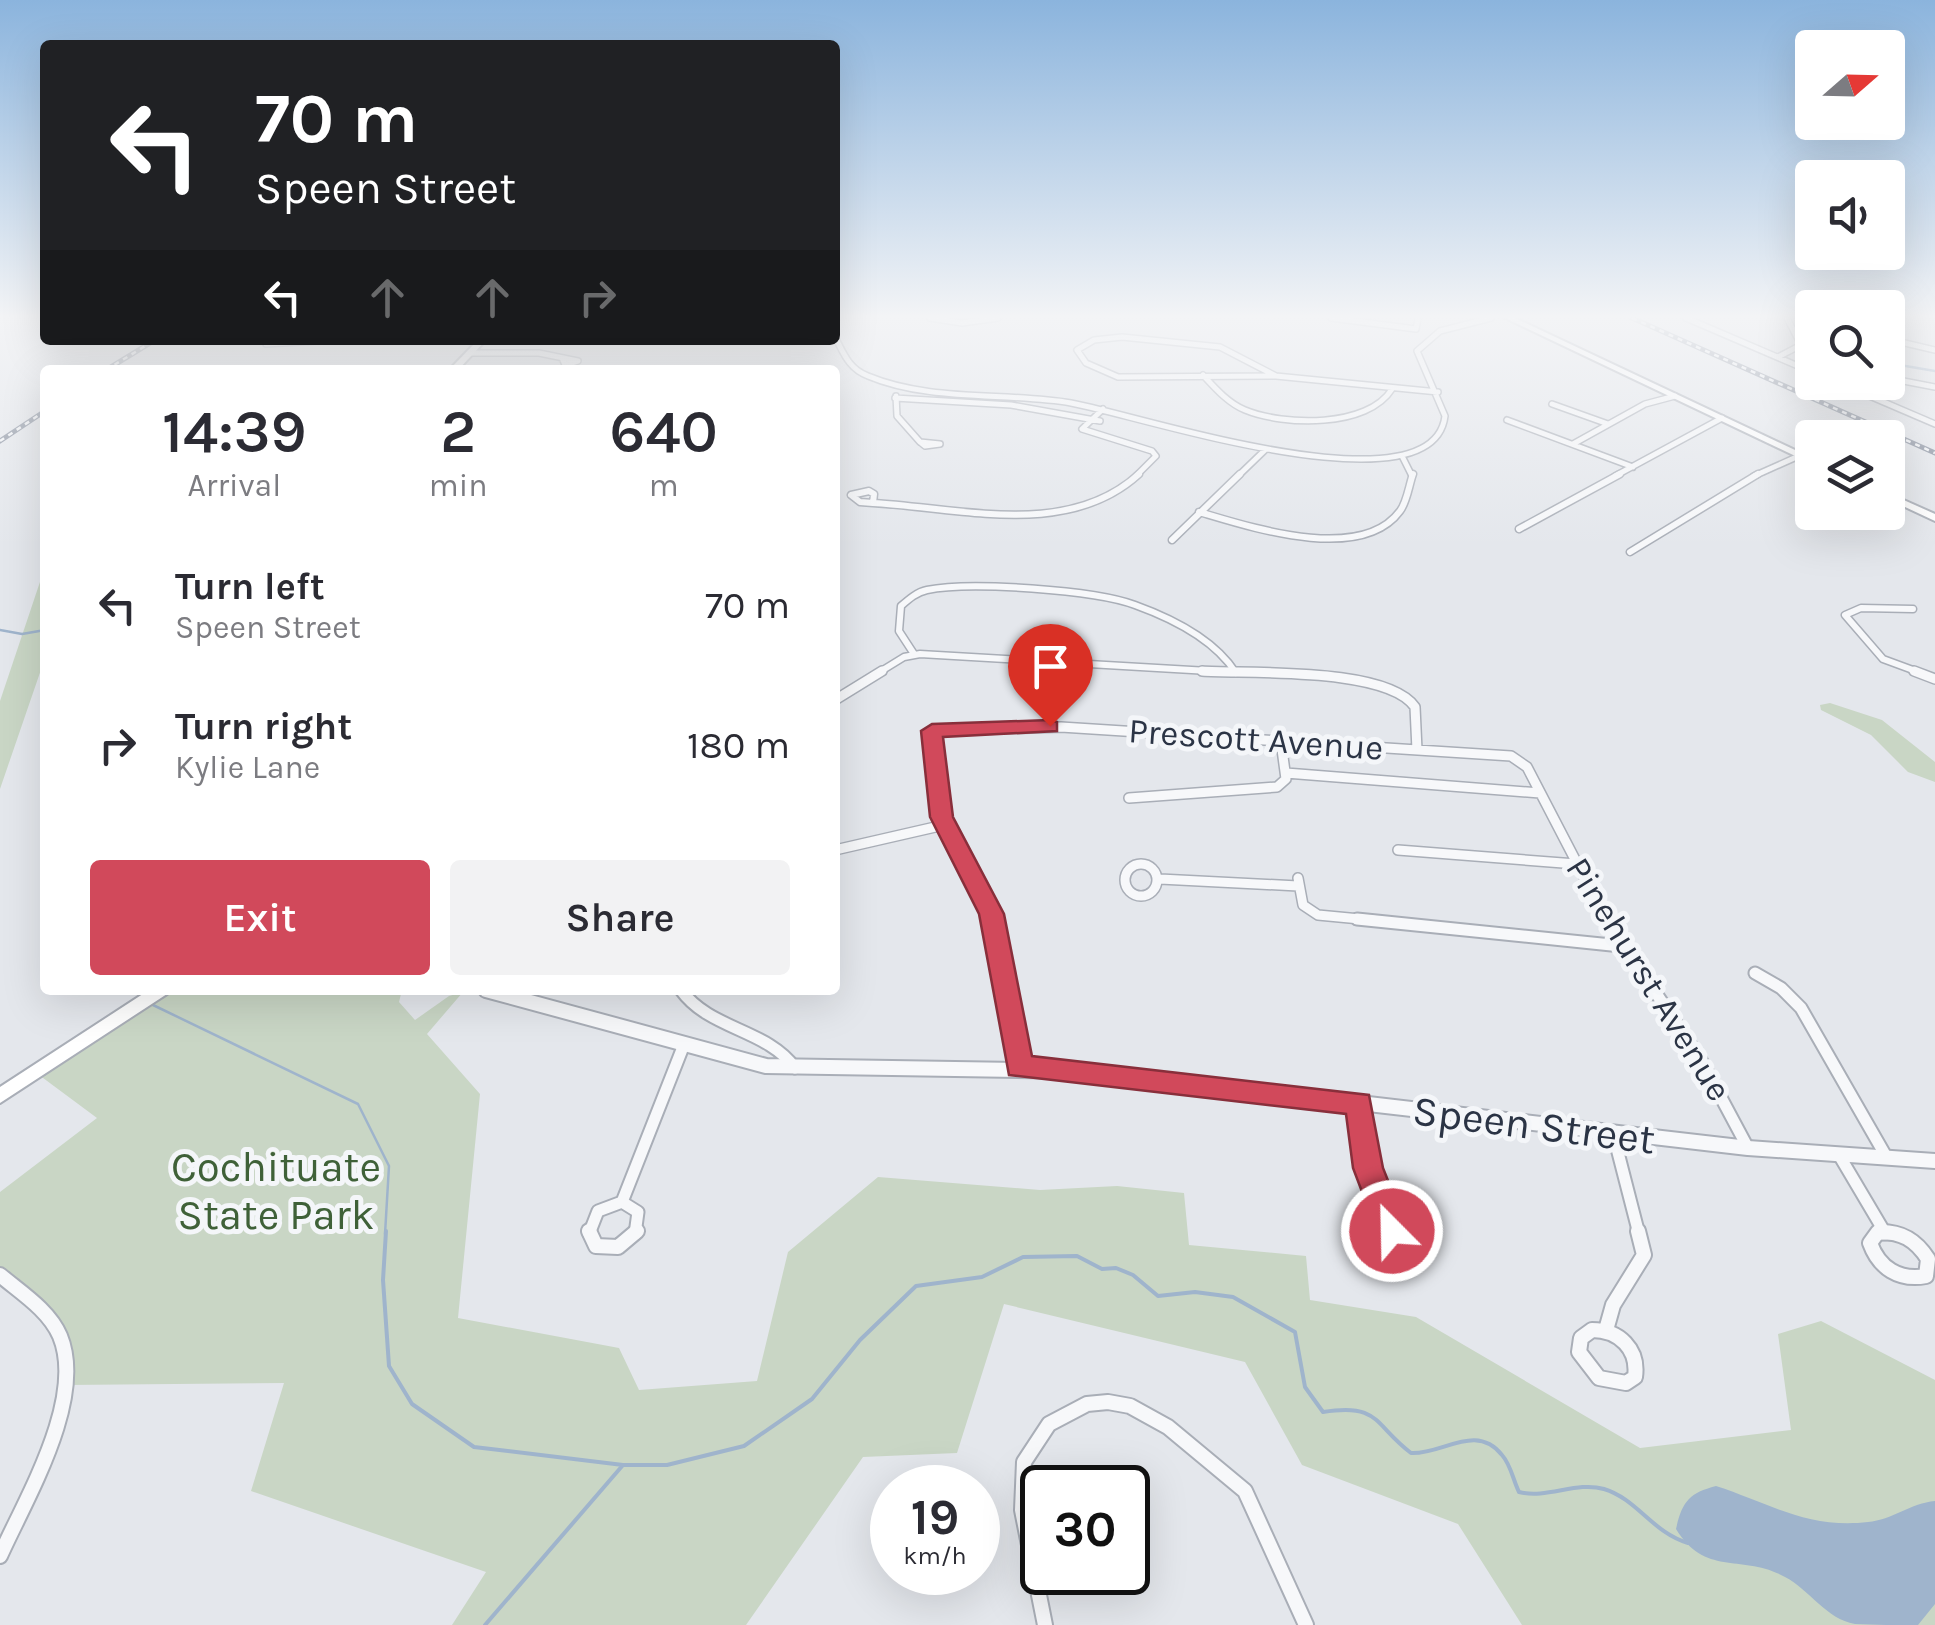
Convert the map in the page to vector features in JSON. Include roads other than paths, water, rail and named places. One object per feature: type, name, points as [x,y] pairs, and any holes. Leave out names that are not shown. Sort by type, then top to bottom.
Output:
[{"type":"main road","points":[[1670,394],[1795,452]]},
{"type":"main road","points":[[1905,504],[1935,518]]},
{"type":"main road","points":[[0,1096],[154,995]]},
{"type":"street","points":[[897,394],[895,416],[920,442]]},
{"type":"street","points":[[1003,394],[1113,411],[1265,450],[1331,460],[1402,456],[1426,446],[1441,434],[1446,416],[1439,394]]},
{"type":"street","points":[[1223,394],[1234,404],[1271,416],[1328,416],[1369,410],[1382,404],[1388,394]]},
{"type":"street","points":[[1573,444],[1654,401],[1675,396]]},
{"type":"street","points":[[895,398],[982,402],[1100,421]]},
{"type":"street","points":[[1878,400],[1935,424]]},
{"type":"street","points":[[1552,404],[1608,424]]},
{"type":"street","points":[[873,502],[1070,511],[1106,498],[1156,456],[1152,451],[1090,433],[1082,427],[1103,409]]},
{"type":"street","points":[[1090,433],[1113,411]]},
{"type":"street","points":[[1519,528],[1722,418]]},
{"type":"street","points":[[1506,420],[1633,466]]},
{"type":"street","points":[[1172,540],[1265,450]]},
{"type":"street","points":[[1199,512],[1296,537],[1366,532],[1402,510],[1413,472],[1402,456]]},
{"type":"street","points":[[1630,552],[1764,471],[1795,458]]},
{"type":"street","points":[[914,654],[899,631],[902,606],[921,592],[953,589],[1121,600],[1214,647],[1229,660],[1236,674]]},
{"type":"street","points":[[1913,609],[1861,608],[1846,614],[1883,659],[1935,680]]},
{"type":"street","points":[[840,696],[914,654],[1352,680],[1391,688],[1408,699],[1418,714],[1418,750]]},
{"type":"street","name":"Prescott Avenue","points":[[944,825],[932,731],[1062,726],[1520,759]]},
{"type":"street","points":[[1129,798],[1277,788],[1286,776],[1281,742]]},
{"type":"street","name":"Pinehurst Avenue","points":[[1520,759],[1621,946],[1702,1060],[1748,1148]]},
{"type":"street","points":[[1286,776],[1540,793]]},
{"type":"street","points":[[840,849],[944,825],[976,876],[992,914],[1018,1035],[1019,1066]]},
{"type":"street","points":[[1398,850],[1576,864]]},
{"type":"street","points":[[1160,879],[1298,882],[1303,906],[1318,914],[1621,946]]},
{"type":"street","points":[[1755,973],[1780,988],[1801,1008],[1887,1158]]},
{"type":"street","name":"Speen Street","points":[[503,995],[683,1047],[795,1069],[1019,1066],[1748,1148],[1935,1161]]},
{"type":"street","points":[[684,995],[741,1035],[785,1055],[795,1069]]},
{"type":"street","points":[[622,1202],[683,1047]]},
{"type":"street","points":[[1359,1103],[1368,1168],[1392,1231]]},
{"type":"street","points":[[1606,1330],[1613,1305],[1644,1256],[1613,1133]]},
{"type":"street","points":[[1839,1155],[1884,1230],[1916,1243],[1928,1259],[1926,1276],[1908,1278],[1883,1266],[1870,1243],[1872,1236],[1884,1230]]},
{"type":"street","points":[[622,1202],[638,1212],[637,1232],[618,1248],[596,1246],[588,1235],[590,1222],[600,1209],[622,1202]]},
{"type":"street","points":[[0,1275],[52,1322],[68,1367],[62,1406],[0,1556]]},
{"type":"street","points":[[1592,1330],[1606,1330],[1625,1342],[1636,1360],[1637,1371],[1629,1382],[1607,1382],[1584,1363],[1581,1338],[1592,1330]]},
{"type":"street","points":[[1045,1625],[1021,1486],[1024,1462],[1035,1440],[1069,1412],[1108,1402],[1150,1415],[1232,1476],[1268,1532],[1306,1625]]},
{"type":"water","points":[[1716,1486],[1826,1522],[1877,1521],[1935,1501],[1935,1604],[1918,1625],[1855,1624],[1835,1616],[1785,1577],[1700,1554],[1676,1529],[1688,1500]]},
{"type":"waterway","points":[[0,630],[22,634],[40,631]]},
{"type":"waterway","points":[[153,1005],[358,1104],[389,1166],[385,1234]]},
{"type":"waterway","points":[[386,1231],[383,1280],[389,1366],[412,1404],[474,1447],[623,1465]]},
{"type":"waterway","points":[[623,1465],[667,1465],[744,1446],[812,1399],[860,1340],[916,1286],[982,1277],[1023,1257],[1077,1256],[1102,1269],[1116,1268],[1133,1275],[1158,1296],[1195,1292],[1233,1297],[1295,1332],[1305,1387],[1323,1412],[1366,1413],[1411,1453],[1481,1441],[1505,1459],[1519,1492],[1604,1489],[1626,1500],[1665,1532],[1688,1543]]},
{"type":"waterway","points":[[485,1625],[623,1465]]},
{"type":"railway","points":[[1802,394],[1935,453]]},
{"type":"railway","points":[[0,441],[40,414]]},
{"type":"park label","name":"Cochituate State Park","points":[[276,1190]]}]
